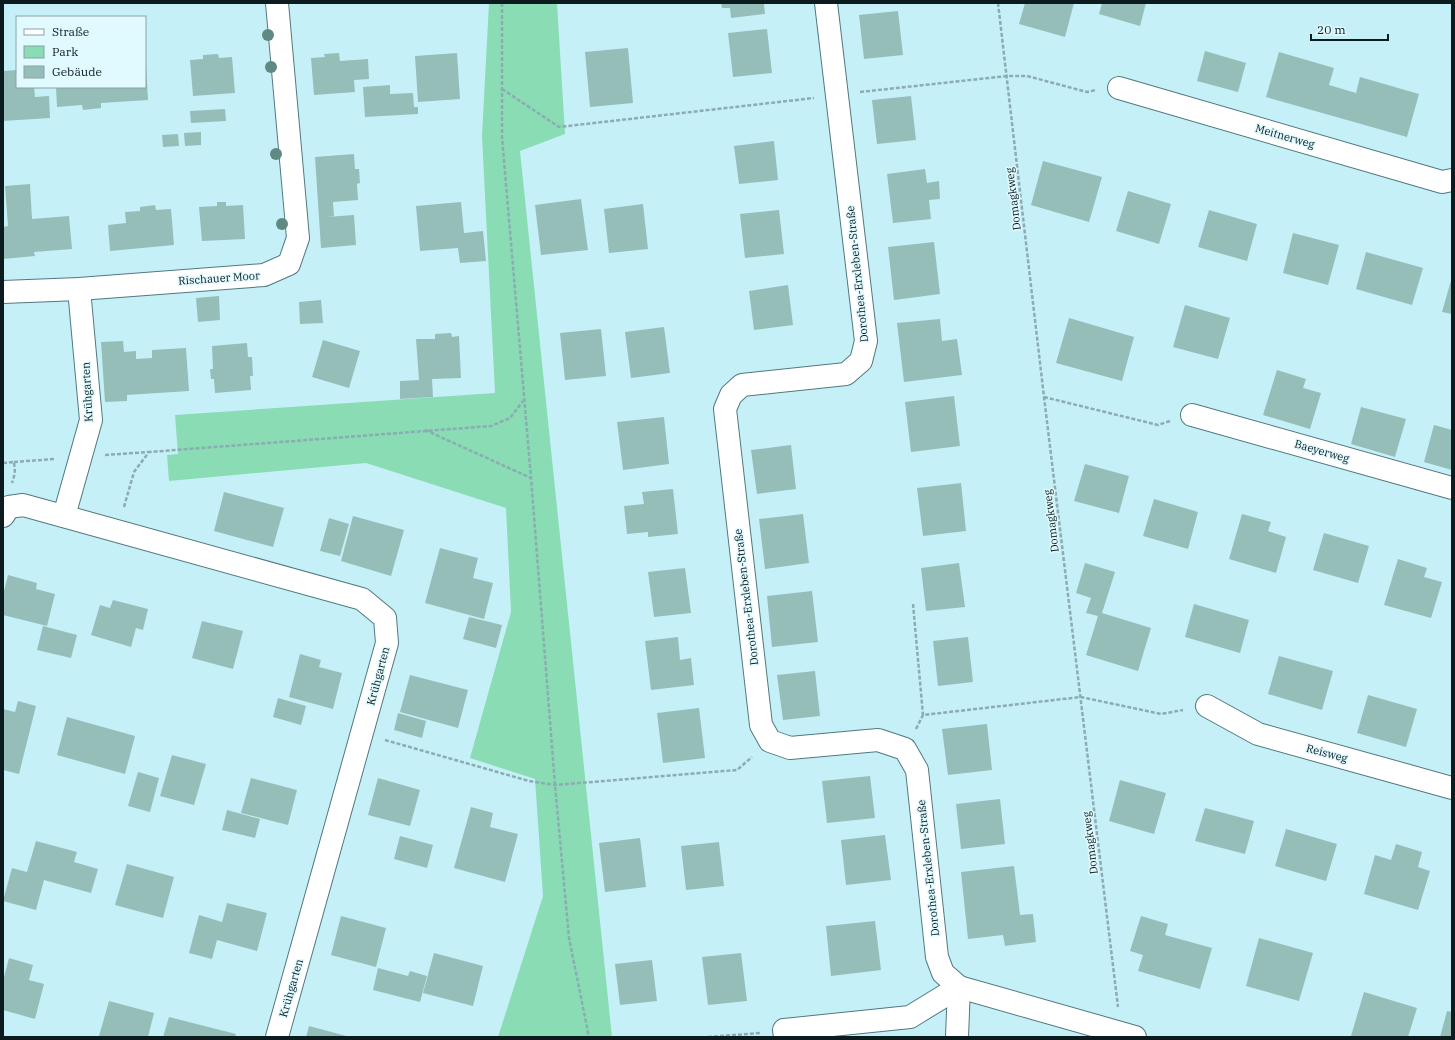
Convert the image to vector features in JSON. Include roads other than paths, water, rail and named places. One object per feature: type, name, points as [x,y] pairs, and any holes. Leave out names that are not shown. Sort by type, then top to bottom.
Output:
[{"type":"street","name":"Rischauer Moor","points":[[3,292],[264,275],[289,264],[298,238],[277,3]]},
{"type":"street","name":"Dorothea-Erxleben-Straße","points":[[826,3],[866,341],[861,361],[846,374],[742,385],[731,395],[725,409],[761,725],[770,741],[790,748],[878,740],[905,749],[917,770],[937,957],[944,973],[959,986],[1128,1035]]},
{"type":"street","name":"Meitnerweg","points":[[1119,88],[1442,182],[1452,180]]},
{"type":"street","name":"Krühgarten","points":[[64,516],[91,420],[79,288]]},
{"type":"street","name":"Baeyerweg","points":[[1192,415],[1452,488]]},
{"type":"street","name":"Krühgarten","points":[[3,516],[9,507],[23,504],[362,599],[385,618],[387,643],[277,1037]]},
{"type":"street","name":"Reisweg","points":[[1208,706],[1258,734],[1452,788]]},
{"type":"street","points":[[785,1034],[910,1017],[959,986]]},
{"type":"street","points":[[957,1037],[959,986]]}]
